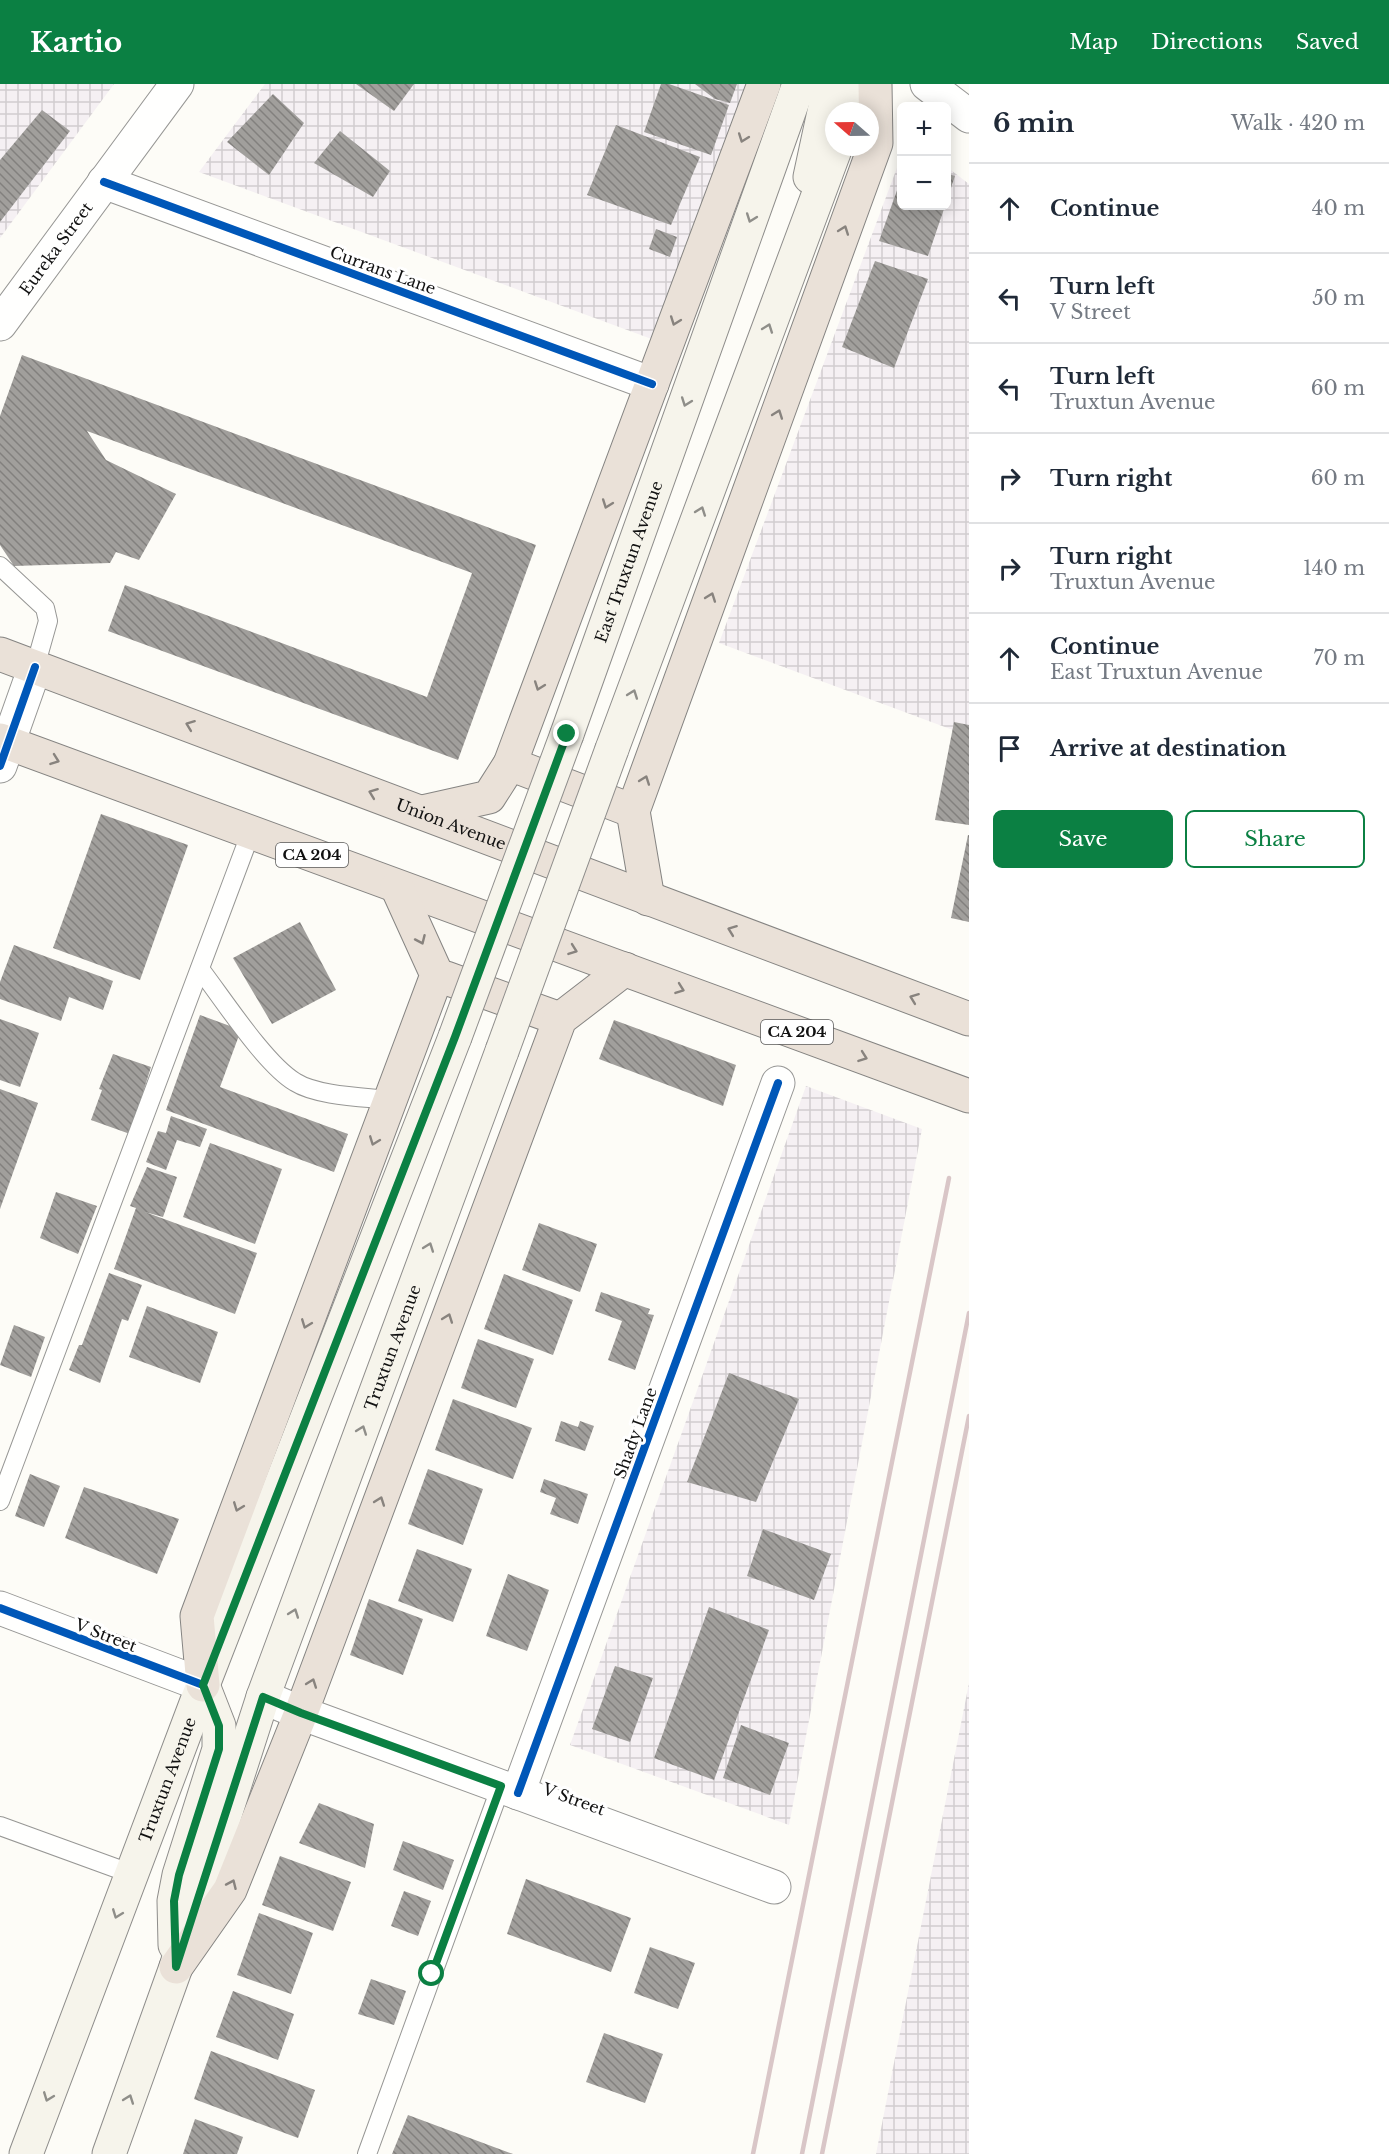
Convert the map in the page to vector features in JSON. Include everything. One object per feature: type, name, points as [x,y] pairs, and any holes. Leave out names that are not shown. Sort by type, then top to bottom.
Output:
[{"type":"highway","points":[[422,812],[489,796],[510,764],[764,84]]},
{"type":"highway","points":[[648,899],[633,812],[876,143],[876,84]]},
{"type":"highway","name":"Union Avenue","points":[[0,654],[969,1019]]},
{"type":"highway","name":"CA 204","points":[[3,750],[251,832],[969,1096]]},
{"type":"highway","points":[[510,764],[633,812]]},
{"type":"highway","points":[[203,1685],[197,1616],[437,975],[397,887]]},
{"type":"highway","points":[[176,1967],[230,1890],[301,1713],[560,1019],[625,969]]},
{"type":"highway","points":[[437,975],[560,1019]]},
{"type":"main road","name":"East Truxtun Avenue","points":[[455,1037],[567,734],[799,84]]},
{"type":"main road","points":[[795,256],[818,133],[830,84]]},
{"type":"main road","points":[[853,102],[860,84]]},
{"type":"main road","points":[[795,256],[833,156]]},
{"type":"main road","name":"Truxtun Avenue","points":[[108,2154],[176,1967],[263,1697],[795,256]]},
{"type":"main road","name":"Truxtun Avenue","points":[[26,2154],[203,1685],[455,1037]]},
{"type":"main road","points":[[176,1967],[174,1901],[179,1875],[219,1749],[219,1726],[203,1685]]},
{"type":"street","name":"Eureka Street","points":[[0,324],[177,84]]},
{"type":"street","points":[[927,84],[969,116]]},
{"type":"street","name":"Currans Lane","points":[[105,182],[652,384]]},
{"type":"street","points":[[3,750],[35,666]]},
{"type":"street","name":"Shady Lane","points":[[509,1789],[778,1083]]},
{"type":"street","name":"V Street","points":[[0,1608],[203,1685]]},
{"type":"street","name":"V Street","points":[[263,1697],[774,1887]]},
{"type":"lane","points":[[0,566],[45,608],[48,621],[35,666]]},
{"type":"lane","points":[[0,1501],[251,832]]},
{"type":"lane","points":[[200,969],[275,1067],[296,1083],[327,1092],[390,1100]]},
{"type":"lane","points":[[367,2154],[509,1789]]},
{"type":"lane","points":[[0,1826],[132,1874]]},
{"type":"shaded area","points":[[0,84],[114,84],[0,238]]},
{"type":"shaded area","points":[[265,84],[752,84],[657,341],[199,172]]},
{"type":"shaded area","points":[[897,168],[897,210],[951,210],[951,170],[969,184],[969,736],[719,643]]},
{"type":"shaded area","points":[[806,1086],[922,1129],[789,1825],[570,1745]]},
{"type":"shaded area","points":[[969,1683],[969,2154],[876,2154]]},
{"type":"building","points":[[356,84],[414,84],[394,111]]},
{"type":"building","points":[[661,84],[669,84],[729,105],[711,155],[644,132]]},
{"type":"building","points":[[695,84],[737,84],[730,103],[715,99]]},
{"type":"building","points":[[273,94],[304,123],[269,175],[227,142]]},
{"type":"building","points":[[42,110],[70,131],[0,222],[0,160]]},
{"type":"building","points":[[616,125],[700,157],[671,225],[587,195]]},
{"type":"building","points":[[340,131],[390,171],[373,197],[314,163]]},
{"type":"building","points":[[951,175],[955,176],[951,188]]},
{"type":"building","points":[[897,190],[897,210],[944,210],[928,256],[879,241]]},
{"type":"building","points":[[656,229],[677,237],[670,257],[649,249]]},
{"type":"building","points":[[875,261],[928,279],[894,368],[842,347]]},
{"type":"building","points":[[22,355],[536,545],[458,760],[108,631],[125,585],[427,697],[472,573],[87,431],[106,460],[176,494],[139,560],[116,552],[110,563],[14,566],[0,545],[0,416]]},
{"type":"building","points":[[954,722],[969,725],[969,825],[935,820]]},
{"type":"building","points":[[101,814],[188,845],[140,980],[53,948]]},
{"type":"building","points":[[969,835],[969,922],[951,918]]},
{"type":"building","points":[[300,922],[336,990],[272,1024],[233,958]]},
{"type":"building","points":[[14,945],[113,981],[103,1010],[69,997],[61,1021],[0,999],[0,982]]},
{"type":"building","points":[[200,1015],[241,1030],[220,1087],[348,1134],[334,1172],[166,1110]]},
{"type":"building","points":[[0,1019],[39,1033],[20,1087],[0,1080]]},
{"type":"building","points":[[614,1020],[736,1065],[723,1106],[599,1059]]},
{"type":"building","points":[[113,1054],[151,1067],[130,1134],[91,1120],[102,1090],[99,1089]]},
{"type":"building","points":[[0,1089],[38,1103],[0,1209]]},
{"type":"building","points":[[171,1116],[207,1129],[200,1147],[177,1140],[166,1170],[146,1162],[158,1131],[166,1133]]},
{"type":"building","points":[[210,1143],[282,1169],[255,1244],[183,1217]]},
{"type":"building","points":[[147,1167],[177,1177],[163,1217],[145,1212],[257,1253],[235,1314],[114,1269],[136,1208],[130,1206]]},
{"type":"building","points":[[56,1192],[97,1206],[78,1254],[40,1238]]},
{"type":"building","points":[[539,1223],[597,1244],[580,1292],[522,1270]]},
{"type":"building","points":[[109,1273],[142,1285],[128,1321],[122,1319],[100,1383],[69,1370],[79,1345],[82,1345]]},
{"type":"building","points":[[504,1274],[573,1300],[553,1355],[484,1329]]},
{"type":"building","points":[[601,1292],[650,1309],[648,1314],[654,1315],[635,1370],[608,1360],[622,1321],[595,1311]]},
{"type":"building","points":[[147,1306],[218,1332],[200,1383],[129,1357]]},
{"type":"building","points":[[14,1325],[45,1337],[31,1377],[0,1365]]},
{"type":"building","points":[[478,1339],[534,1359],[516,1408],[461,1388]]},
{"type":"building","points":[[729,1373],[799,1399],[756,1502],[687,1482]]},
{"type":"building","points":[[453,1399],[532,1428],[513,1479],[435,1450]]},
{"type":"building","points":[[561,1421],[578,1427],[580,1421],[594,1426],[585,1451],[555,1441]]},
{"type":"building","points":[[428,1469],[483,1489],[463,1545],[408,1524]]},
{"type":"building","points":[[30,1474],[60,1486],[44,1527],[15,1516]]},
{"type":"building","points":[[544,1479],[588,1494],[578,1524],[550,1514],[556,1498],[540,1492]]},
{"type":"building","points":[[84,1487],[179,1519],[157,1574],[65,1538]]},
{"type":"building","points":[[763,1529],[831,1554],[814,1600],[747,1576]]},
{"type":"building","points":[[417,1549],[472,1569],[453,1622],[398,1601]]},
{"type":"building","points":[[508,1574],[549,1590],[527,1651],[486,1636]]},
{"type":"building","points":[[369,1599],[423,1619],[403,1675],[350,1655]]},
{"type":"building","points":[[709,1607],[769,1630],[714,1780],[654,1758]]},
{"type":"building","points":[[615,1666],[653,1678],[630,1742],[592,1729]]},
{"type":"building","points":[[741,1725],[789,1743],[770,1795],[723,1778]]},
{"type":"building","points":[[319,1803],[374,1824],[365,1868],[299,1843]]},
{"type":"building","points":[[403,1841],[454,1860],[443,1890],[393,1870]]},
{"type":"building","points":[[280,1856],[351,1882],[333,1931],[262,1905]]},
{"type":"building","points":[[526,1879],[631,1918],[611,1972],[507,1934]]},
{"type":"building","points":[[404,1891],[431,1901],[418,1936],[391,1926]]},
{"type":"building","points":[[259,1913],[313,1933],[291,1994],[237,1975]]},
{"type":"building","points":[[650,1947],[695,1963],[678,2009],[634,1993]]},
{"type":"building","points":[[371,1979],[406,1991],[394,2025],[358,2014]]},
{"type":"building","points":[[233,1991],[294,2014],[278,2060],[216,2037]]},
{"type":"building","points":[[604,2033],[663,2054],[645,2103],[586,2082]]},
{"type":"building","points":[[211,2051],[315,2090],[298,2138],[194,2099]]},
{"type":"building","points":[[408,2115],[513,2154],[392,2154]]},
{"type":"building","points":[[195,2119],[243,2137],[237,2154],[183,2154]]},
{"type":"railway","points":[[753,2154],[949,1178]]},
{"type":"railway","points":[[802,2154],[969,1313]]},
{"type":"railway","points":[[822,2154],[969,1416]]},
{"type":"cycle path","points":[[104,182],[652,384]]},
{"type":"cycle path","points":[[0,766],[35,667]]},
{"type":"cycle path","points":[[518,1793],[778,1083]]},
{"type":"cycle path","points":[[0,1608],[203,1685]]},
{"type":"route","points":[[432,1974],[501,1786],[263,1697],[176,1967],[174,1901],[179,1875],[219,1749],[219,1726],[203,1685],[455,1037],[567,734]]}]
